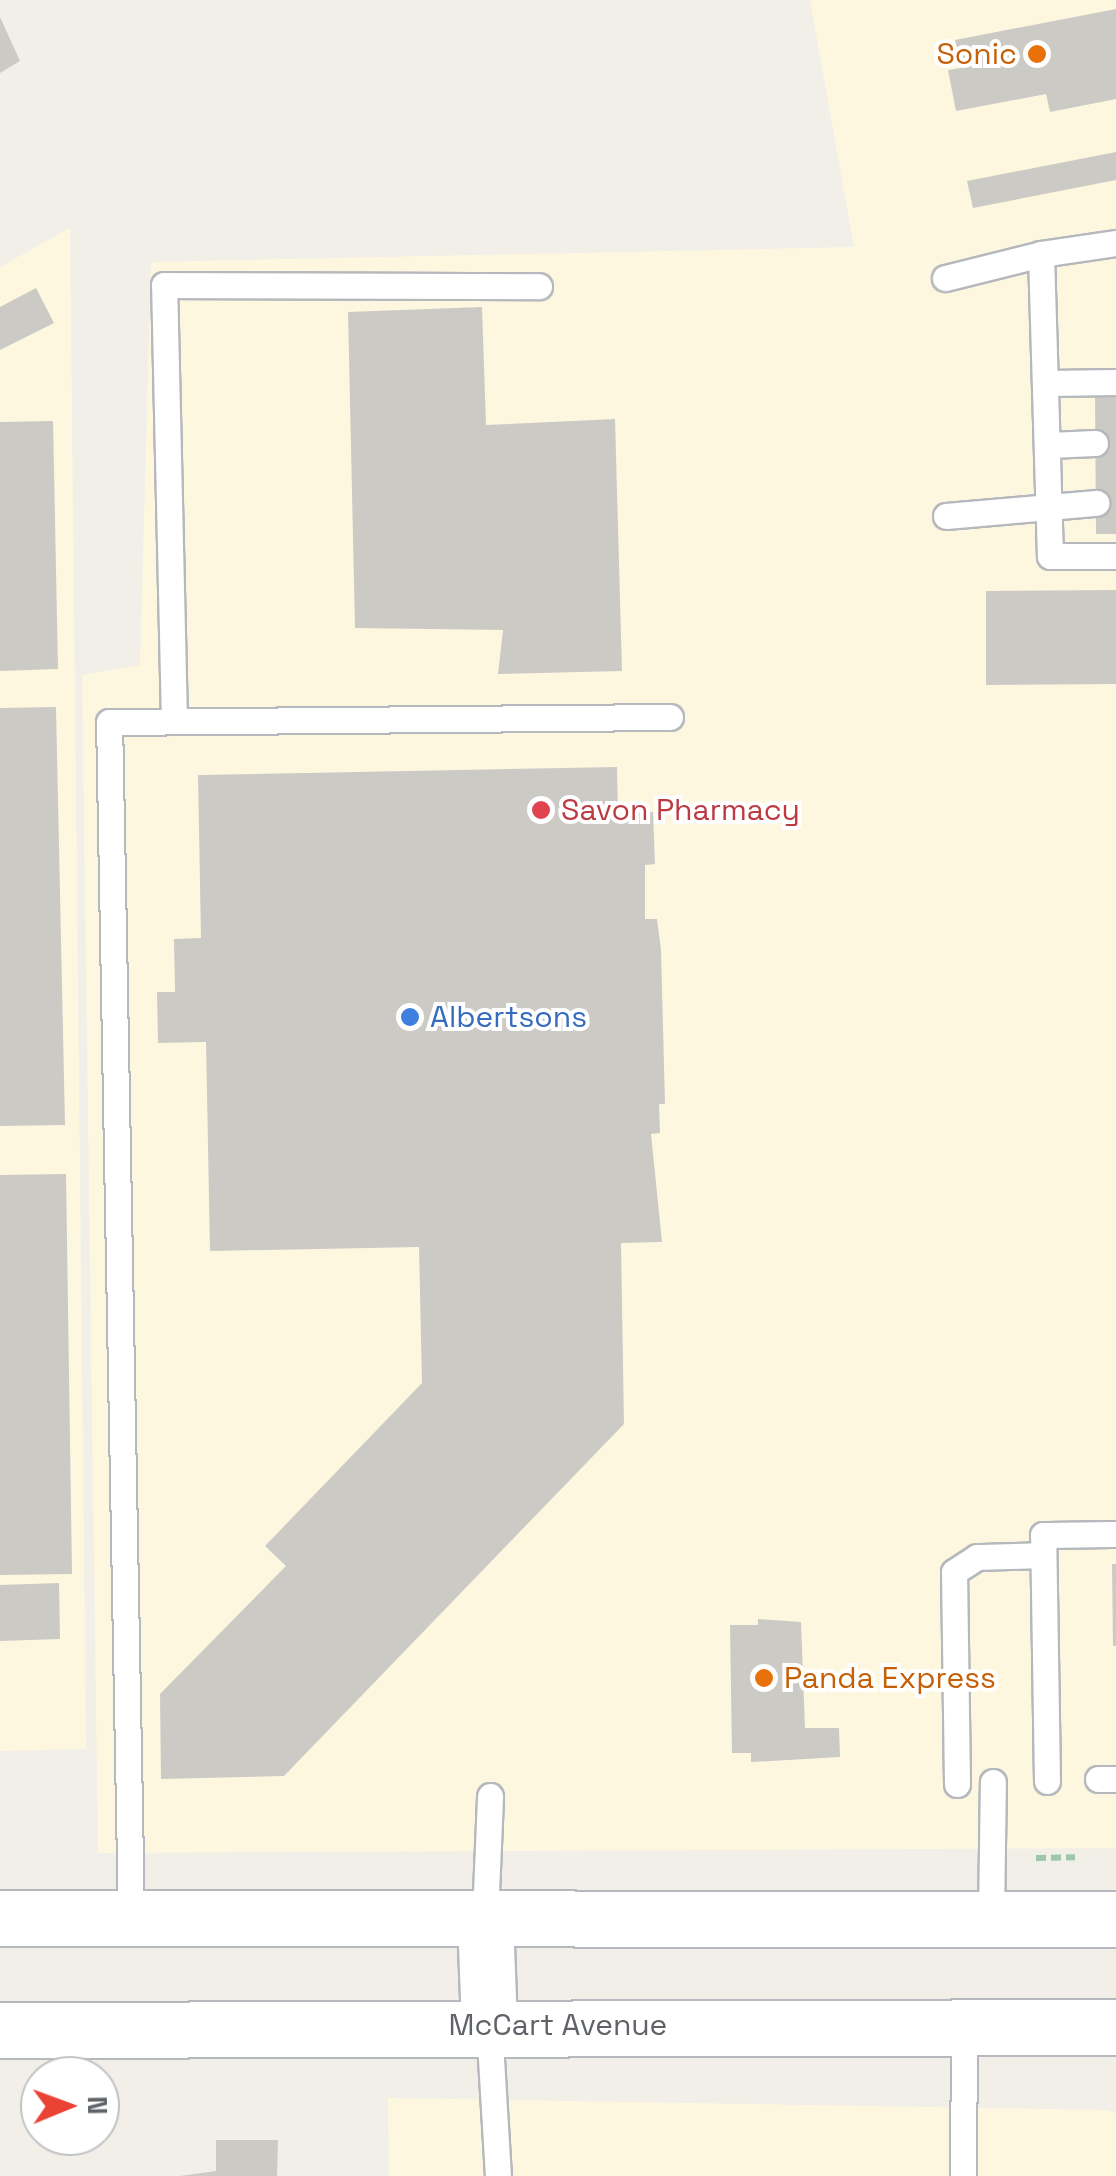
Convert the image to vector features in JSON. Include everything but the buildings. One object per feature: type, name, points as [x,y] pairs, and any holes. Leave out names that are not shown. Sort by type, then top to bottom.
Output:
[{"type":"main road","points":[[485,1917],[490,2025]]},
{"type":"main road","points":[[0,1918],[1116,1919]]},
{"type":"main road","name":"McCart Avenue","points":[[0,2030],[490,2025],[1116,2028]]},
{"type":"main road","points":[[964,2026],[1116,2057]]},
{"type":"lane","points":[[945,278],[1041,254],[1116,243]]},
{"type":"lane","points":[[1041,254],[1048,382],[1050,556],[1116,556]]},
{"type":"lane","points":[[174,722],[164,285],[539,286]]},
{"type":"lane","points":[[1048,382],[1116,382]]},
{"type":"lane","points":[[1048,445],[1096,442]]},
{"type":"lane","points":[[946,516],[1096,503]]},
{"type":"lane","points":[[132,1918],[109,722],[670,717]]},
{"type":"lane","points":[[1047,1781],[1043,1535],[1116,1534]]},
{"type":"lane","points":[[957,1784],[954,1572],[977,1556],[1043,1556]]},
{"type":"lane","points":[[992,1782],[992,1918]]},
{"type":"lane","points":[[485,1917],[490,1796]]},
{"type":"lane","points":[[490,2025],[498,2176]]},
{"type":"lane","points":[[963,2176],[964,2026]]},
{"type":"path","points":[[1036,1858],[1074,1857]]},
{"type":"shaded area","points":[[810,0],[1116,0],[1116,1848],[98,1853],[82,675],[140,665],[151,262],[854,247]]},
{"type":"shaded area","points":[[70,228],[86,1749],[0,1751],[0,267]]},
{"type":"shaded area","points":[[388,2098],[1107,2110],[1116,2113],[1116,2176],[389,2176]]},
{"type":"place","name":"Sonic","points":[[1037,54]]},
{"type":"place","name":"Savon Pharmacy","points":[[541,810]]},
{"type":"place","name":"Albertsons","points":[[410,1017]]},
{"type":"place","name":"Panda Express","points":[[764,1678]]}]
